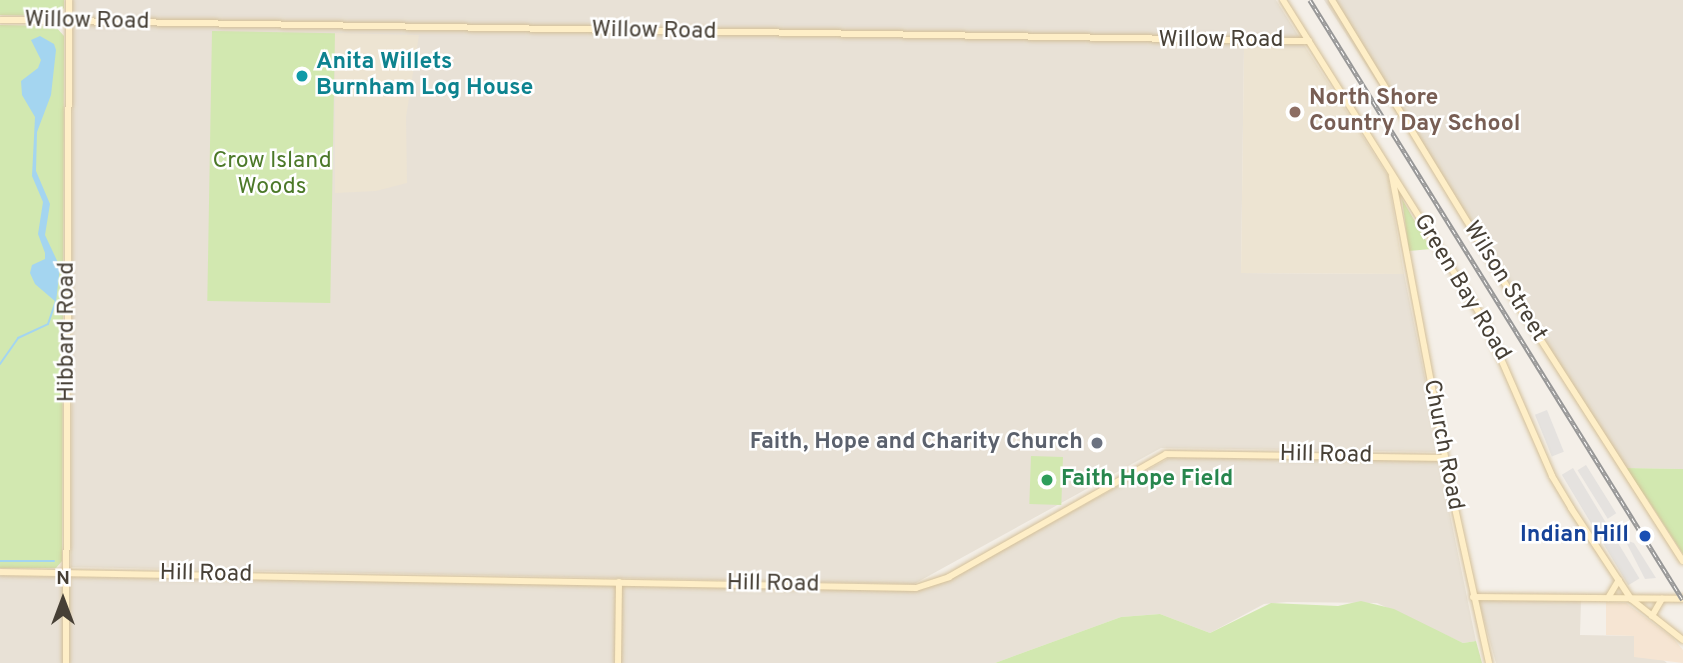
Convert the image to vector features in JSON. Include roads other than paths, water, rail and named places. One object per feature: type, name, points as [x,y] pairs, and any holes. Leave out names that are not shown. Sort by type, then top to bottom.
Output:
[{"type":"street","name":"Hibbard Road","points":[[65,663],[69,0]]},
{"type":"street","name":"Green Bay Road","points":[[1283,0],[1484,320],[1552,476],[1631,599],[1683,640]]},
{"type":"street","name":"Wilson Street","points":[[1332,0],[1512,295],[1683,561]]},
{"type":"street","name":"Willow Road","points":[[0,20],[1309,41]]},
{"type":"street","name":"Church Road","points":[[1392,174],[1472,597],[1489,663]]},
{"type":"street","name":"Church Road","points":[[1400,227],[1402,190]]},
{"type":"street","name":"Hill Road","points":[[0,572],[923,587],[1166,454],[1446,458]]},
{"type":"street","points":[[1608,598],[1619,580]]},
{"type":"street","points":[[618,663],[619,582]]},
{"type":"street","points":[[1472,597],[1683,599]]},
{"type":"street","points":[[1652,616],[1662,599]]},
{"type":"water","points":[[40,36],[54,44],[56,50],[51,95],[37,132],[36,171],[50,204],[45,235],[60,267],[56,302],[35,284],[30,273],[32,265],[45,259],[38,234],[43,202],[32,176],[35,117],[22,95],[21,81],[38,68],[41,60],[31,40]]},
{"type":"waterway","points":[[0,364],[18,338],[48,324],[56,301]]},
{"type":"waterway","points":[[0,561],[54,561]]},
{"type":"railway","points":[[1310,0],[1683,600]]},
{"type":"place","name":"Anita Willets Burnham Log House","points":[[302,76]]},
{"type":"place","name":"North Shore Country Day School","points":[[1295,112]]},
{"type":"place","name":"Faith, Hope and Charity Church","points":[[1097,443]]},
{"type":"place","name":"Faith Hope Field","points":[[1047,480]]},
{"type":"place","name":"Indian Hill","points":[[1645,536]]},
{"type":"park label","name":"Crow Island Woods","points":[[272,175]]}]
